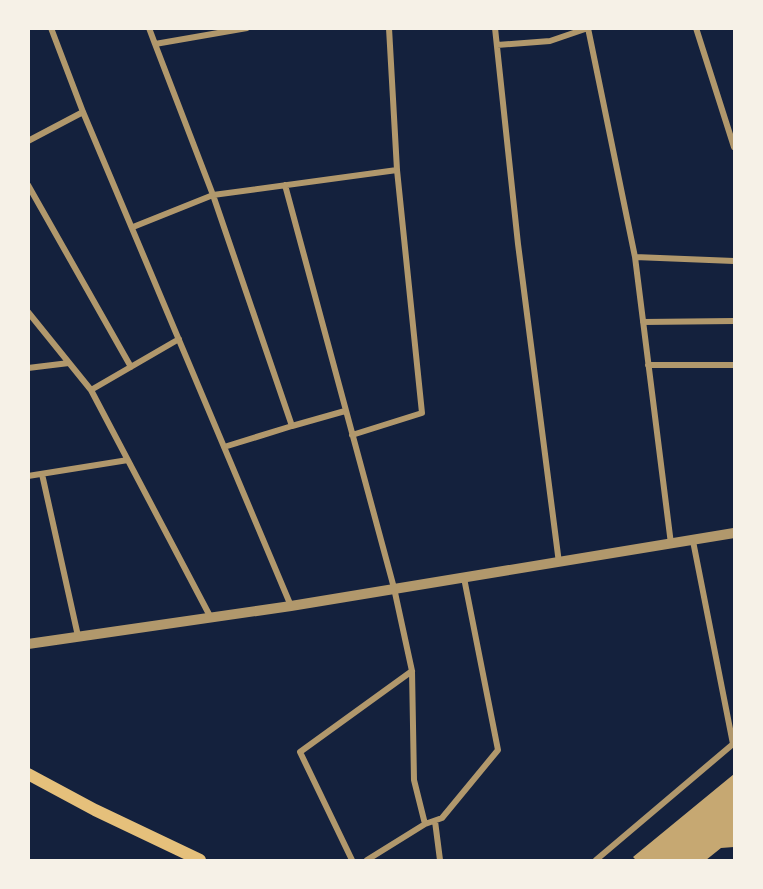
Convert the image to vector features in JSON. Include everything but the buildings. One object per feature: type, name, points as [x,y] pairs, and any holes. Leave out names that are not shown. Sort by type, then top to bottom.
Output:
[{"type":"main road","points":[[28,774],[95,810],[200,861]]},
{"type":"street","points":[[51,28],[82,112],[133,227],[291,606]]},
{"type":"street","points":[[148,28],[213,195],[291,426]]},
{"type":"street","points":[[155,44],[203,32],[247,28]]},
{"type":"street","points":[[352,435],[423,413],[397,170],[390,28]]},
{"type":"street","points":[[495,28],[518,244],[560,563]]},
{"type":"street","points":[[497,45],[550,41],[588,28],[636,257],[671,545]]},
{"type":"street","points":[[696,28],[735,147]]},
{"type":"street","points":[[28,141],[82,112]]},
{"type":"street","points":[[133,227],[213,195],[397,170]]},
{"type":"street","points":[[28,185],[131,367]]},
{"type":"street","points":[[285,185],[394,588],[412,670],[414,780],[426,824]]},
{"type":"street","points":[[636,257],[735,261]]},
{"type":"street","points":[[28,312],[32,323],[91,390],[210,618]]},
{"type":"street","points":[[643,322],[735,321]]},
{"type":"street","points":[[91,390],[179,339]]},
{"type":"street","points":[[28,368],[69,363]]},
{"type":"street","points":[[648,366],[735,365]]},
{"type":"street","points":[[224,447],[345,411]]},
{"type":"street","points":[[28,476],[128,460]]},
{"type":"street","points":[[42,474],[78,636]]},
{"type":"street","points":[[28,644],[291,606],[735,533]]},
{"type":"street","points":[[596,861],[734,744],[693,541]]},
{"type":"street","points":[[367,861],[426,824],[442,818],[498,750],[464,578]]},
{"type":"street","points":[[352,861],[300,752],[412,670]]},
{"type":"street","points":[[435,820],[440,861]]}]
